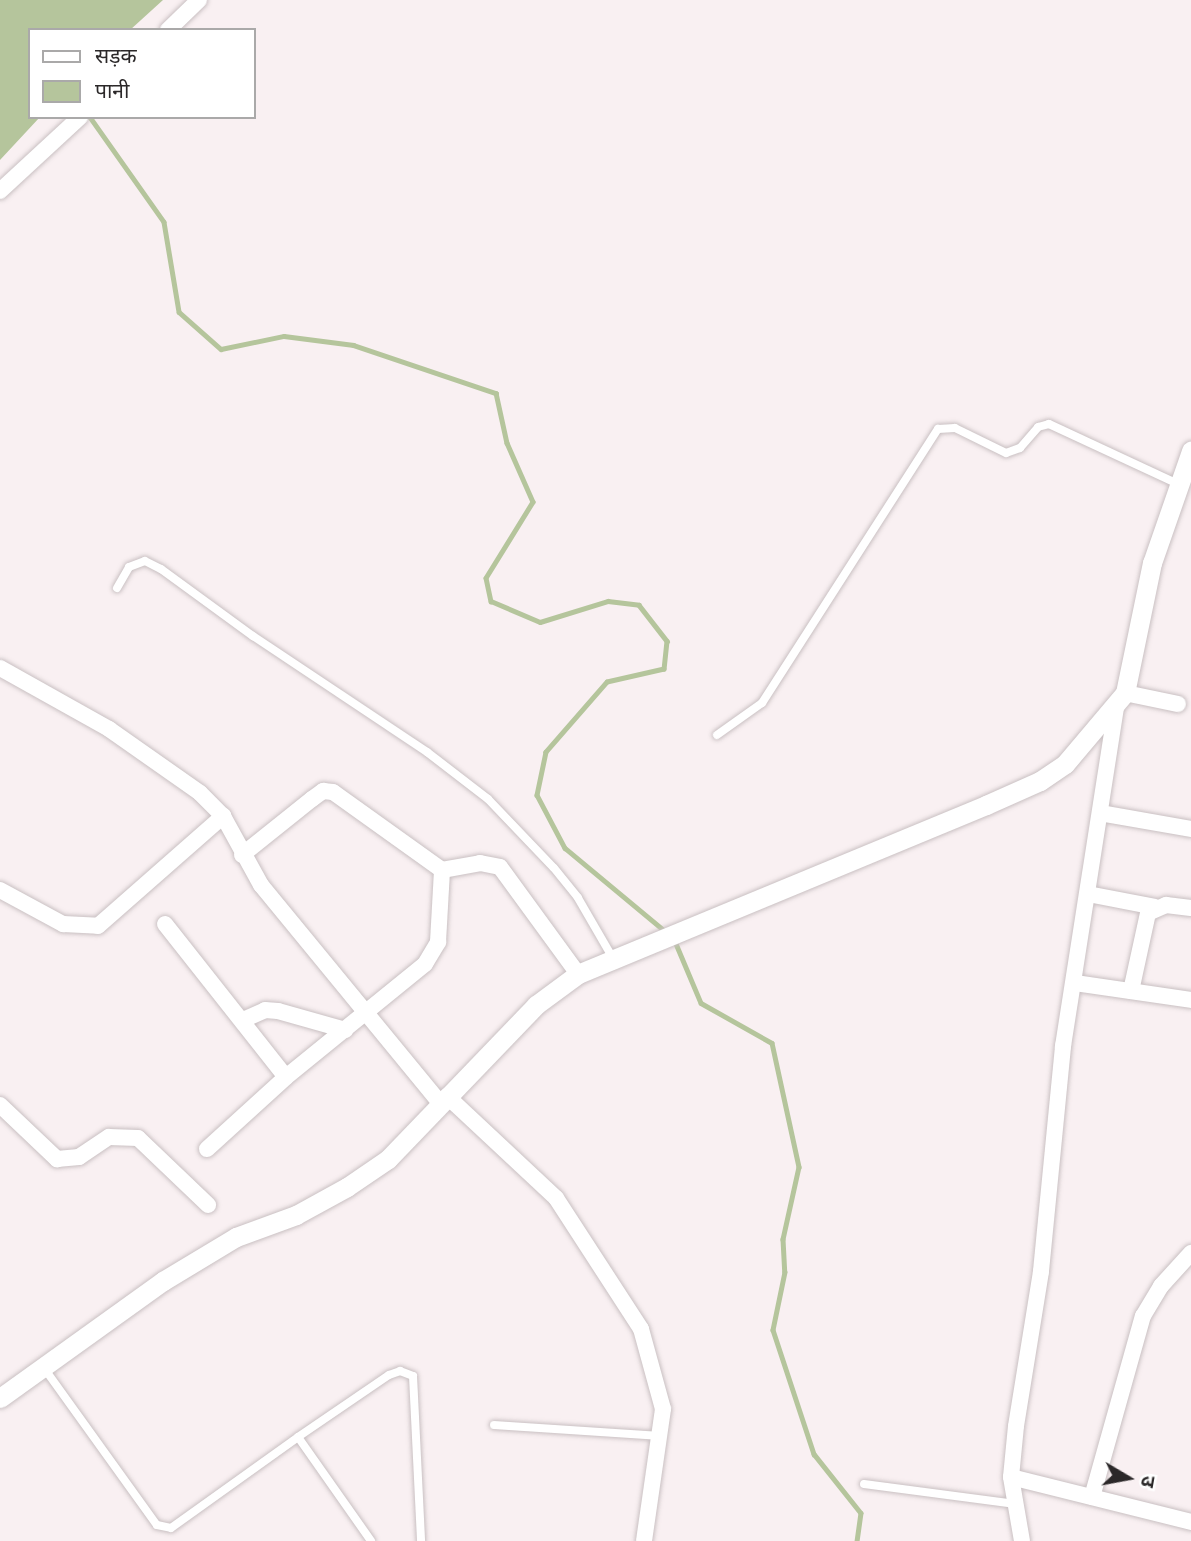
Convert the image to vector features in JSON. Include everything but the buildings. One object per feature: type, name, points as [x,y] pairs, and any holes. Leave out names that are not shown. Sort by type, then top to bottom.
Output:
[{"type":"street","points":[[170,28],[199,0]]},
{"type":"street","points":[[0,191],[78,119]]},
{"type":"street","points":[[1023,1541],[1011,1477],[1041,1271],[1057,1088],[1120,700],[1152,564],[1191,451]]},
{"type":"street","points":[[0,668],[179,775],[223,816],[242,855],[261,885],[365,1014],[444,1100],[556,1198],[641,1329],[663,1409],[644,1541]]},
{"type":"street","points":[[1120,700],[1178,704]]},
{"type":"street","points":[[0,1398],[207,1254],[347,1187],[388,1159],[536,1005],[579,974],[1040,781],[1085,745],[1120,700]]},
{"type":"street","points":[[242,855],[323,791],[360,807],[442,870],[480,863],[500,867],[579,974]]},
{"type":"street","points":[[1100,813],[1191,829]]},
{"type":"street","points":[[0,890],[62,924],[98,926],[223,816]]},
{"type":"street","points":[[207,1149],[286,1077],[365,1014],[435,950],[442,870]]},
{"type":"street","points":[[1088,894],[1155,907],[1191,908]]},
{"type":"street","points":[[1131,991],[1144,922],[1155,907]]},
{"type":"street","points":[[164,924],[286,1077]]},
{"type":"street","points":[[1075,983],[1191,1000]]},
{"type":"street","points":[[243,1020],[265,1010],[278,1011],[345,1030]]},
{"type":"street","points":[[0,1105],[57,1159],[79,1157],[109,1137],[138,1138],[208,1205]]},
{"type":"street","points":[[1092,1497],[1143,1317],[1161,1286],[1191,1253]]},
{"type":"street","points":[[1011,1477],[1191,1522]]},
{"type":"lane","points":[[717,735],[762,703],[938,429],[955,428],[1006,453],[1020,448],[1038,427],[1049,424],[1178,484]]},
{"type":"lane","points":[[117,588],[129,567],[145,561],[161,569],[253,636],[427,752],[488,799],[554,868],[578,898],[614,960]]},
{"type":"lane","points":[[44,1368],[158,1525],[171,1528],[389,1375],[400,1371],[413,1376],[421,1541]]},
{"type":"lane","points":[[494,1424],[660,1436]]},
{"type":"lane","points":[[298,1437],[371,1541]]},
{"type":"lane","points":[[864,1484],[1016,1504]]},
{"type":"water","points":[[0,0],[163,0],[132,28],[28,28],[28,119],[38,119],[0,160]]},
{"type":"waterway","points":[[91,119],[164,222],[179,312],[221,349],[284,336],[353,345],[496,393],[507,443],[533,502],[486,578],[491,601],[540,622],[608,601],[639,605],[667,641],[664,669],[607,682],[546,752],[537,795],[565,848],[665,931]]},
{"type":"waterway","points":[[674,939],[701,1003],[772,1043],[799,1167],[783,1239],[785,1272],[773,1330],[814,1454],[861,1513],[857,1541]]}]
